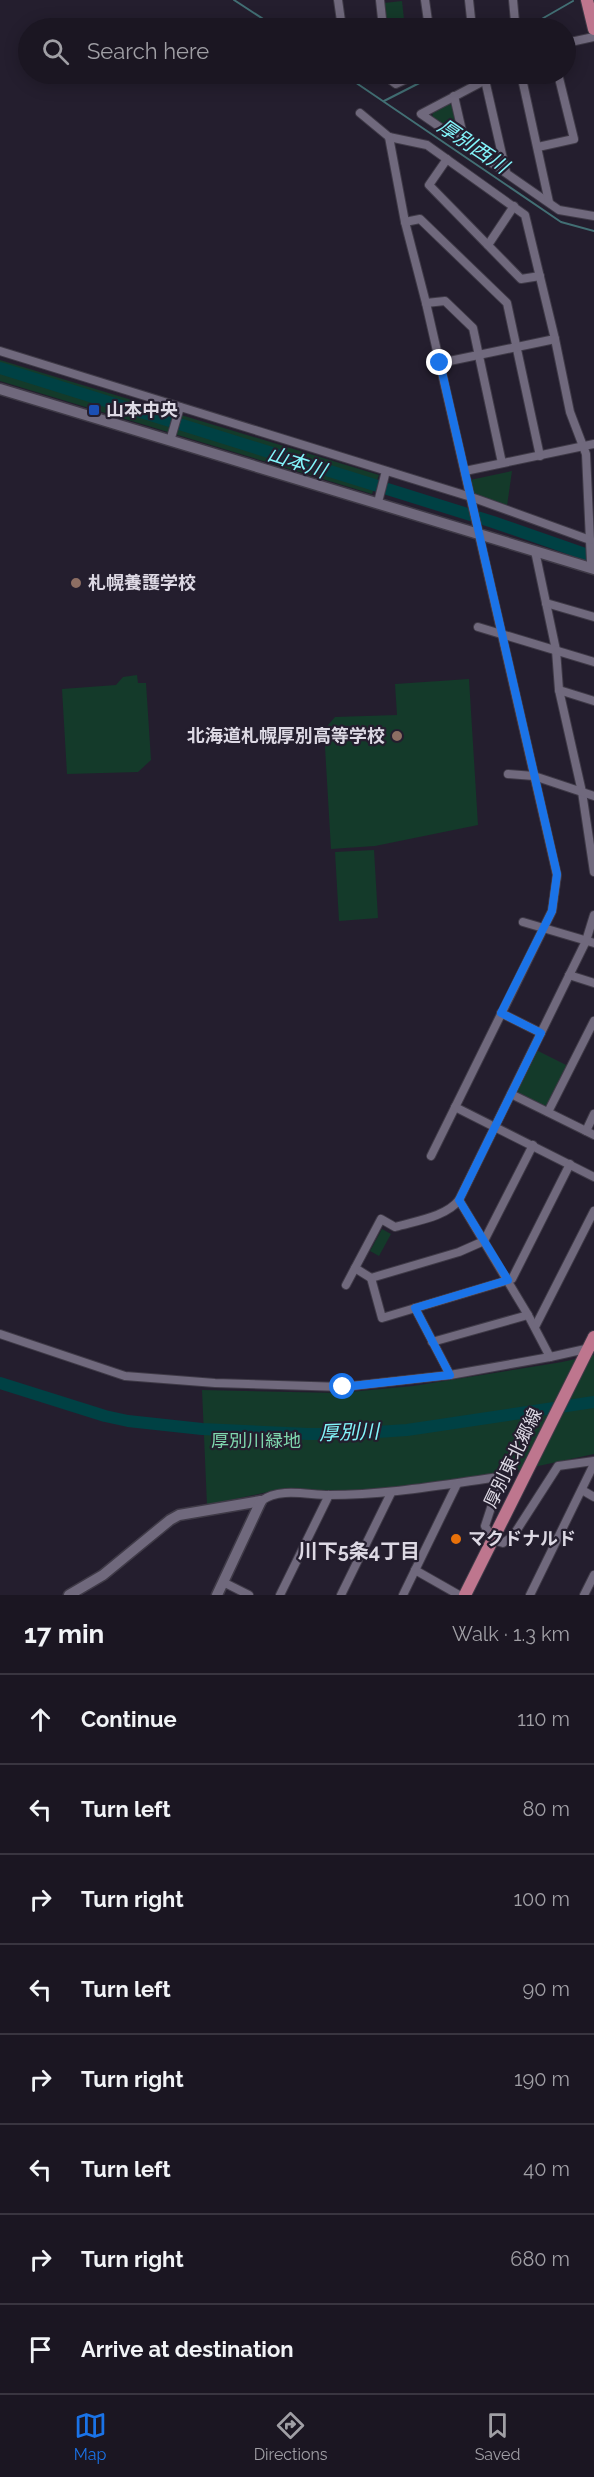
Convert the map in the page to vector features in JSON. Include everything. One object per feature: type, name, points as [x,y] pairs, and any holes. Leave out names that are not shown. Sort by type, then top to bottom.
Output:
[{"type":"main road","points":[[587,0],[594,28]]},
{"type":"main road","name":"厚別東北郷線","points":[[465,1595],[592,1344]]},
{"type":"street","points":[[338,0],[341,18]]},
{"type":"street","points":[[380,0],[381,18]]},
{"type":"street","points":[[425,0],[428,18]]},
{"type":"street","points":[[469,0],[471,18]]},
{"type":"street","points":[[513,0],[515,18]]},
{"type":"street","points":[[576,41],[594,37]]},
{"type":"street","points":[[477,84],[421,114],[559,210],[594,216]]},
{"type":"street","points":[[486,84],[506,172]]},
{"type":"street","points":[[523,84],[549,202]]},
{"type":"street","points":[[538,147],[574,139],[560,84]]},
{"type":"street","points":[[454,96],[465,144]]},
{"type":"street","points":[[0,389],[170,441],[380,497],[478,533],[593,567],[584,446],[570,412],[525,215],[427,145],[389,137],[360,113]]},
{"type":"street","points":[[389,137],[405,222],[440,363],[557,874],[552,911],[431,1156]]},
{"type":"street","points":[[447,159],[429,185],[521,279],[540,276]]},
{"type":"street","points":[[488,245],[514,207]]},
{"type":"street","points":[[405,222],[420,219],[507,303],[540,456]]},
{"type":"street","points":[[426,303],[445,301],[473,328],[502,463]]},
{"type":"street","points":[[440,363],[555,339]]},
{"type":"street","points":[[0,351],[471,499],[590,544]]},
{"type":"street","points":[[170,441],[180,409]]},
{"type":"street","points":[[465,471],[594,444]]},
{"type":"street","points":[[380,497],[386,474]]},
{"type":"street","points":[[535,551],[556,650],[559,690],[582,792],[594,872]]},
{"type":"street","points":[[546,603],[594,618]]},
{"type":"street","points":[[478,627],[594,662]]},
{"type":"street","points":[[559,690],[594,701]]},
{"type":"street","points":[[508,774],[534,776],[594,796]]},
{"type":"street","points":[[346,1285],[381,1219],[395,1227],[431,1217],[454,1206],[459,1200],[570,975],[590,942],[594,915]]},
{"type":"street","points":[[523,922],[590,942]]},
{"type":"street","points":[[570,975],[594,983]]},
{"type":"street","points":[[501,1013],[541,1033]]},
{"type":"street","points":[[548,1112],[594,1022]]},
{"type":"street","points":[[511,1094],[594,1135]]},
{"type":"street","points":[[455,1107],[594,1177]]},
{"type":"street","points":[[586,1131],[594,1114]]},
{"type":"street","points":[[371,1278],[459,1252],[484,1241],[533,1145]]},
{"type":"street","points":[[356,1268],[371,1278],[382,1318],[512,1279],[570,1164]]},
{"type":"street","points":[[459,1200],[508,1280],[550,1357]]},
{"type":"street","points":[[535,1327],[594,1211]]},
{"type":"street","points":[[415,1308],[450,1375]]},
{"type":"street","points":[[432,1342],[528,1315]]},
{"type":"street","points":[[0,1334],[125,1376],[215,1383],[343,1387],[450,1375],[550,1357],[592,1344]]},
{"type":"street","points":[[69,1595],[103,1575],[179,1515],[296,1493],[329,1495],[391,1493],[499,1477],[485,1526],[493,1540],[503,1543],[513,1536],[558,1466],[594,1462],[530,1595]]},
{"type":"street","points":[[403,1595],[457,1484]]},
{"type":"street","points":[[582,1490],[594,1497]]},
{"type":"street","points":[[341,1595],[391,1493]]},
{"type":"street","points":[[280,1595],[329,1495]]},
{"type":"street","points":[[217,1595],[261,1501]]},
{"type":"street","points":[[415,1570],[459,1595]]},
{"type":"street","points":[[584,1595],[594,1575]]},
{"type":"street","points":[[223,1582],[249,1595]]},
{"type":"green space","points":[[402,1],[404,18],[386,18],[384,3]]},
{"type":"green space","points":[[449,104],[452,105],[457,128],[453,131],[432,117],[433,113]]},
{"type":"green space","points":[[0,360],[379,475],[372,494],[0,381]]},
{"type":"green space","points":[[512,471],[507,506],[474,496],[470,480]]},
{"type":"green space","points":[[137,675],[138,683],[146,683],[151,760],[138,772],[67,774],[62,689],[116,685],[123,677]]},
{"type":"green space","points":[[469,679],[478,825],[375,846],[331,849],[324,730],[335,717],[397,715],[395,684]]},
{"type":"green space","points":[[374,850],[378,918],[339,921],[335,852]]},
{"type":"green space","points":[[536,1050],[568,1066],[546,1109],[515,1093]]},
{"type":"green space","points":[[382,1229],[391,1234],[379,1256],[370,1251]]},
{"type":"green space","name":"厚別川緑地","points":[[594,1355],[594,1454],[487,1477],[337,1493],[277,1490],[207,1505],[202,1390],[339,1393],[413,1386]]},
{"type":"waterway","name":"厚別西川","points":[[234,0],[262,18]]},
{"type":"waterway","points":[[543,18],[573,1]]},
{"type":"waterway","name":"厚別西川","points":[[358,84],[561,222],[594,231]]},
{"type":"waterway","points":[[384,101],[417,84]]},
{"type":"waterway","name":"山本川","points":[[0,368],[493,522],[594,557]]},
{"type":"waterway","name":"厚別川","points":[[0,1383],[128,1421],[202,1429],[308,1434],[407,1430],[594,1402]]},
{"type":"place","name":"山本中央","points":[[94,410]]},
{"type":"place","name":"札幌養護学校","points":[[76,583]]},
{"type":"place","name":"北海道札幌厚別高等学校","points":[[397,736]]},
{"type":"place","name":"マクドナルド","points":[[456,1539]]},
{"type":"district","name":"川下5条4丁目","points":[[359,1551]]},
{"type":"route","points":[[343,1387],[450,1375],[415,1308],[508,1280],[459,1200],[541,1033],[501,1013],[552,911],[557,874],[440,363]]}]
